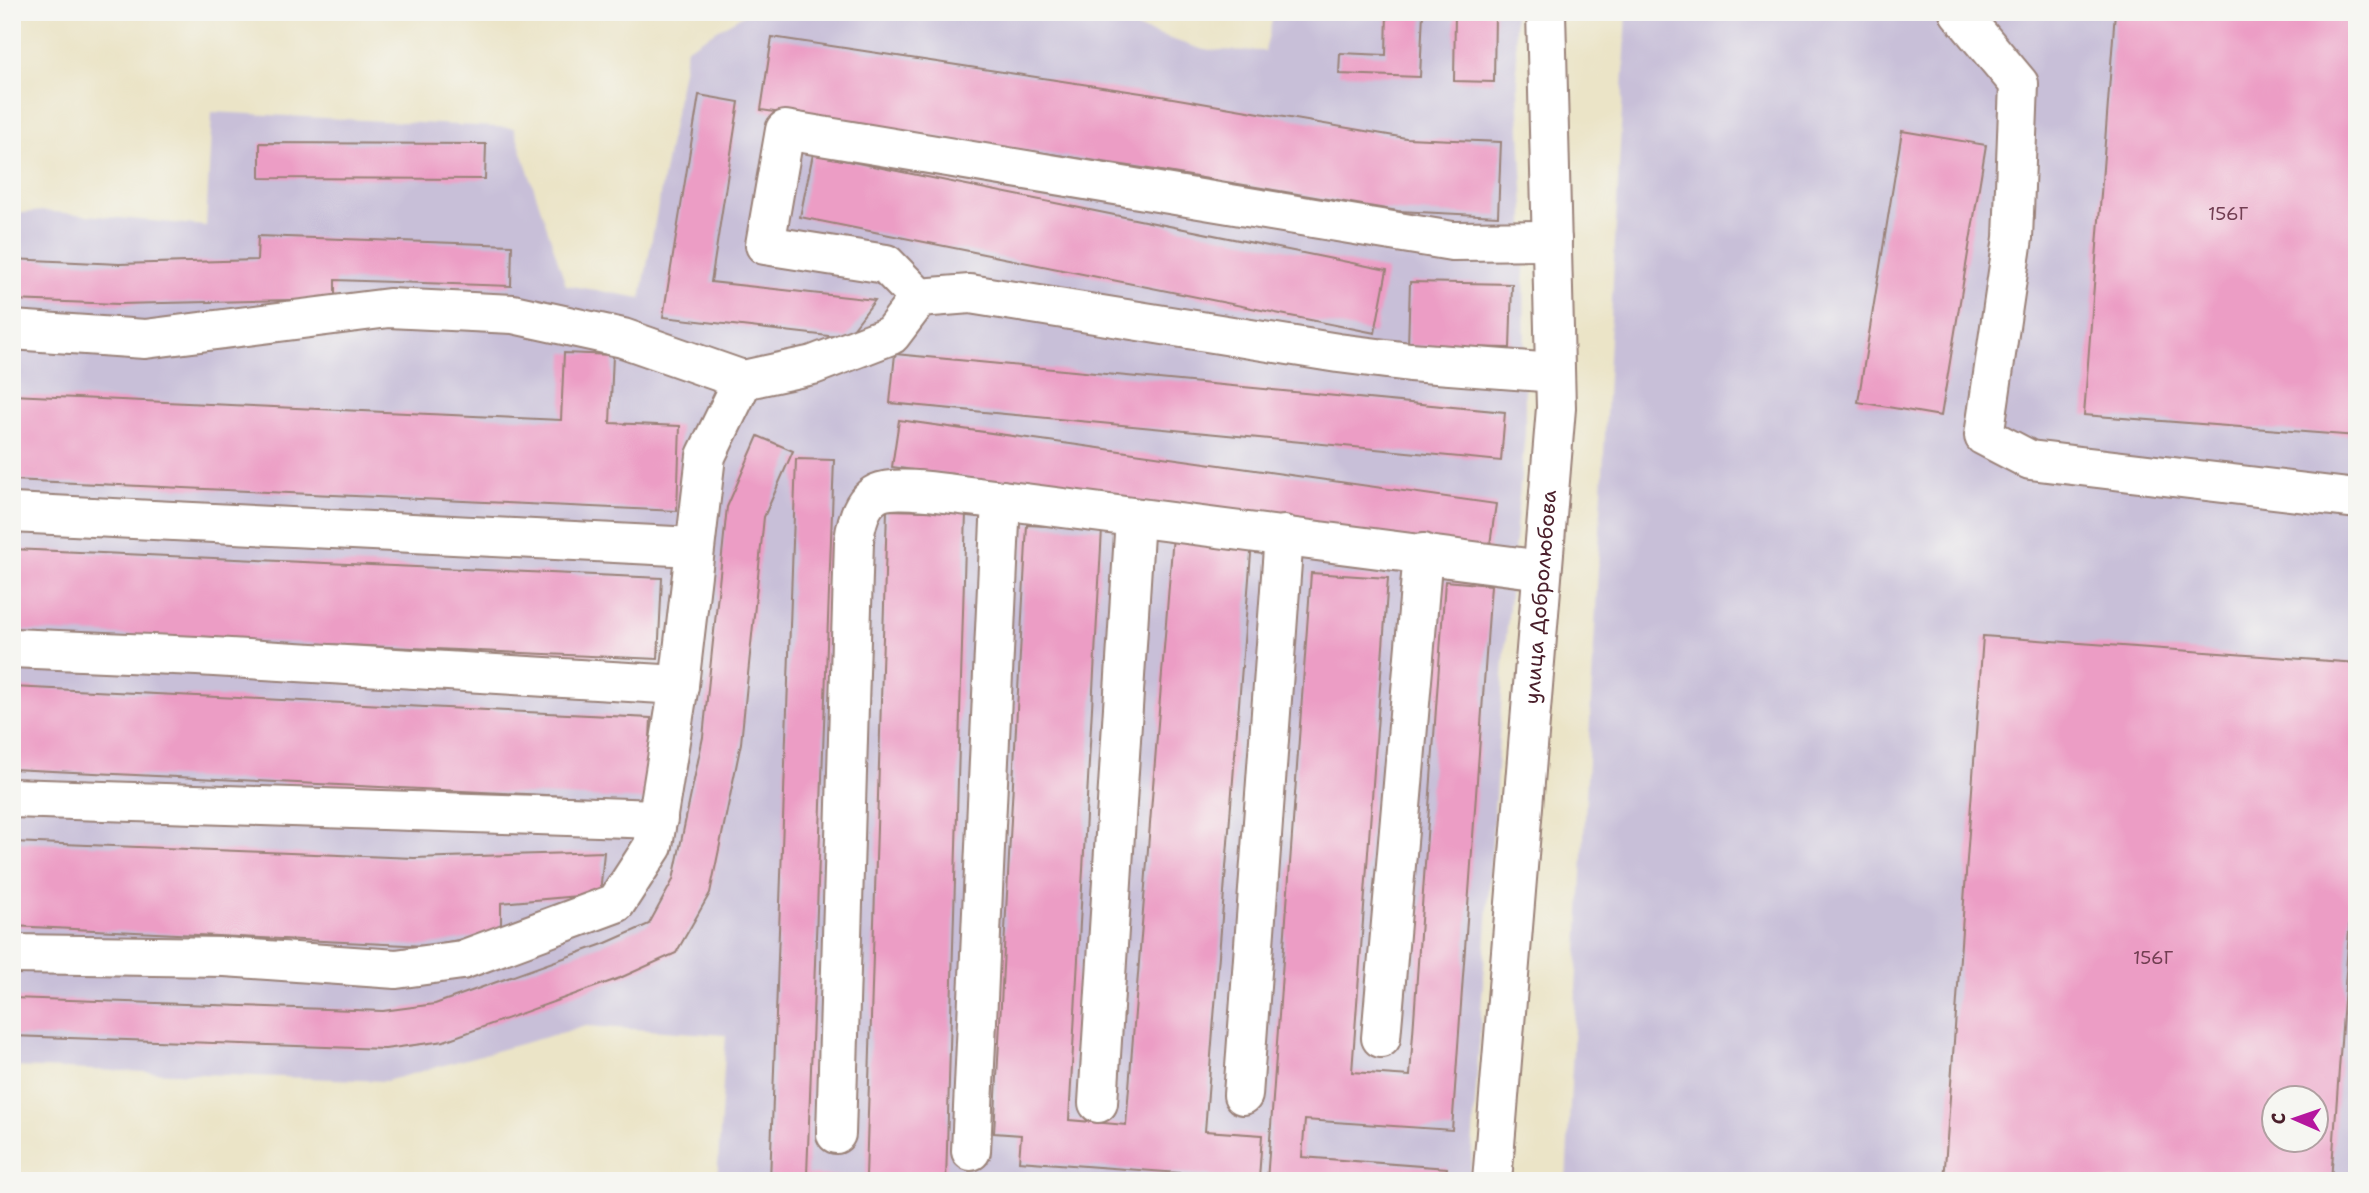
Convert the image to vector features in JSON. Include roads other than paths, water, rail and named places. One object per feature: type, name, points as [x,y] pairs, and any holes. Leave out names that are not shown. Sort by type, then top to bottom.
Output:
[{"type":"street","name":"улица Добролюбова","points":[[1492,1181],[1556,408],[1546,12]]},
{"type":"street","points":[[1959,12],[2019,84],[2013,238],[1984,436],[2031,460],[2357,499]]},
{"type":"street","points":[[919,298],[886,264],[765,245],[785,130],[1439,239],[1552,240]]},
{"type":"street","points":[[12,330],[145,339],[389,308],[513,314],[623,338],[743,380],[813,365],[891,335],[919,298],[970,294],[1338,353],[1410,362],[1555,373]]},
{"type":"street","points":[[12,954],[225,957],[396,969],[463,960],[616,903],[653,846],[679,685],[706,456],[743,380]]},
{"type":"street","points":[[836,1134],[857,523],[865,505],[877,494],[892,490],[1001,500],[1542,570]]},
{"type":"street","points":[[971,1151],[1001,500]]},
{"type":"street","points":[[12,513],[694,547]]},
{"type":"street","points":[[1098,1103],[1135,518]]},
{"type":"street","points":[[1243,1095],[1284,535]]},
{"type":"street","points":[[1381,1038],[1423,553]]},
{"type":"street","points":[[12,648],[197,656],[679,685]]},
{"type":"street","points":[[12,798],[658,818]]}]
